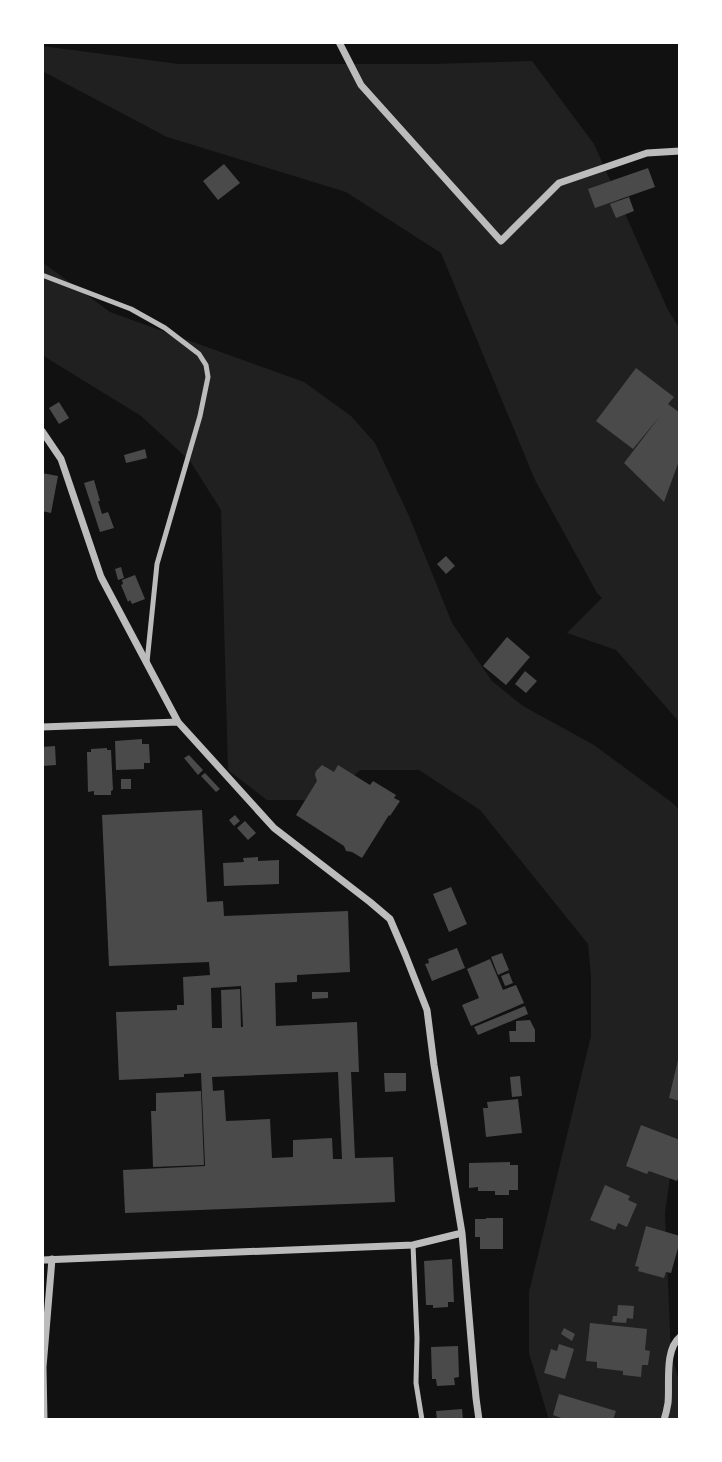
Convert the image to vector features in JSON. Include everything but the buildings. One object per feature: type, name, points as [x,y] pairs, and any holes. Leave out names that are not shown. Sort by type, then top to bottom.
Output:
[{"type":"street","points":[[339,42],[361,85],[501,241],[559,183],[647,153],[680,151]]},
{"type":"street","points":[[42,431],[61,458],[101,576],[178,722],[274,828],[390,919],[427,1010],[462,1233],[480,1420]]},
{"type":"street","points":[[42,727],[178,722]]},
{"type":"street","points":[[42,1260],[413,1245],[462,1233]]},
{"type":"street","points":[[43,1415],[43,1367],[52,1259]]},
{"type":"street","points":[[664,1420],[668,1402],[669,1362],[675,1342],[680,1337]]},
{"type":"lane","points":[[42,275],[131,309],[165,328],[199,354],[206,365],[208,377],[200,416],[158,564],[147,662]]},
{"type":"lane","points":[[413,1245],[416,1383],[422,1420]]},
{"type":"shaded area","points":[[42,46],[179,64],[432,64],[532,61],[594,144],[668,310],[680,329],[680,723],[616,650],[567,633],[602,598],[535,480],[441,253],[346,192],[167,137],[42,71]]},
{"type":"shaded area","points":[[42,262],[110,312],[304,382],[351,416],[375,443],[409,516],[452,623],[492,681],[523,706],[594,745],[680,811],[680,1132],[665,1213],[671,1353],[680,1385],[680,1420],[549,1420],[529,1353],[529,1292],[591,1036],[588,944],[480,810],[419,770],[360,770],[329,800],[267,800],[228,770],[221,510],[190,461],[141,416],[42,355]]}]
